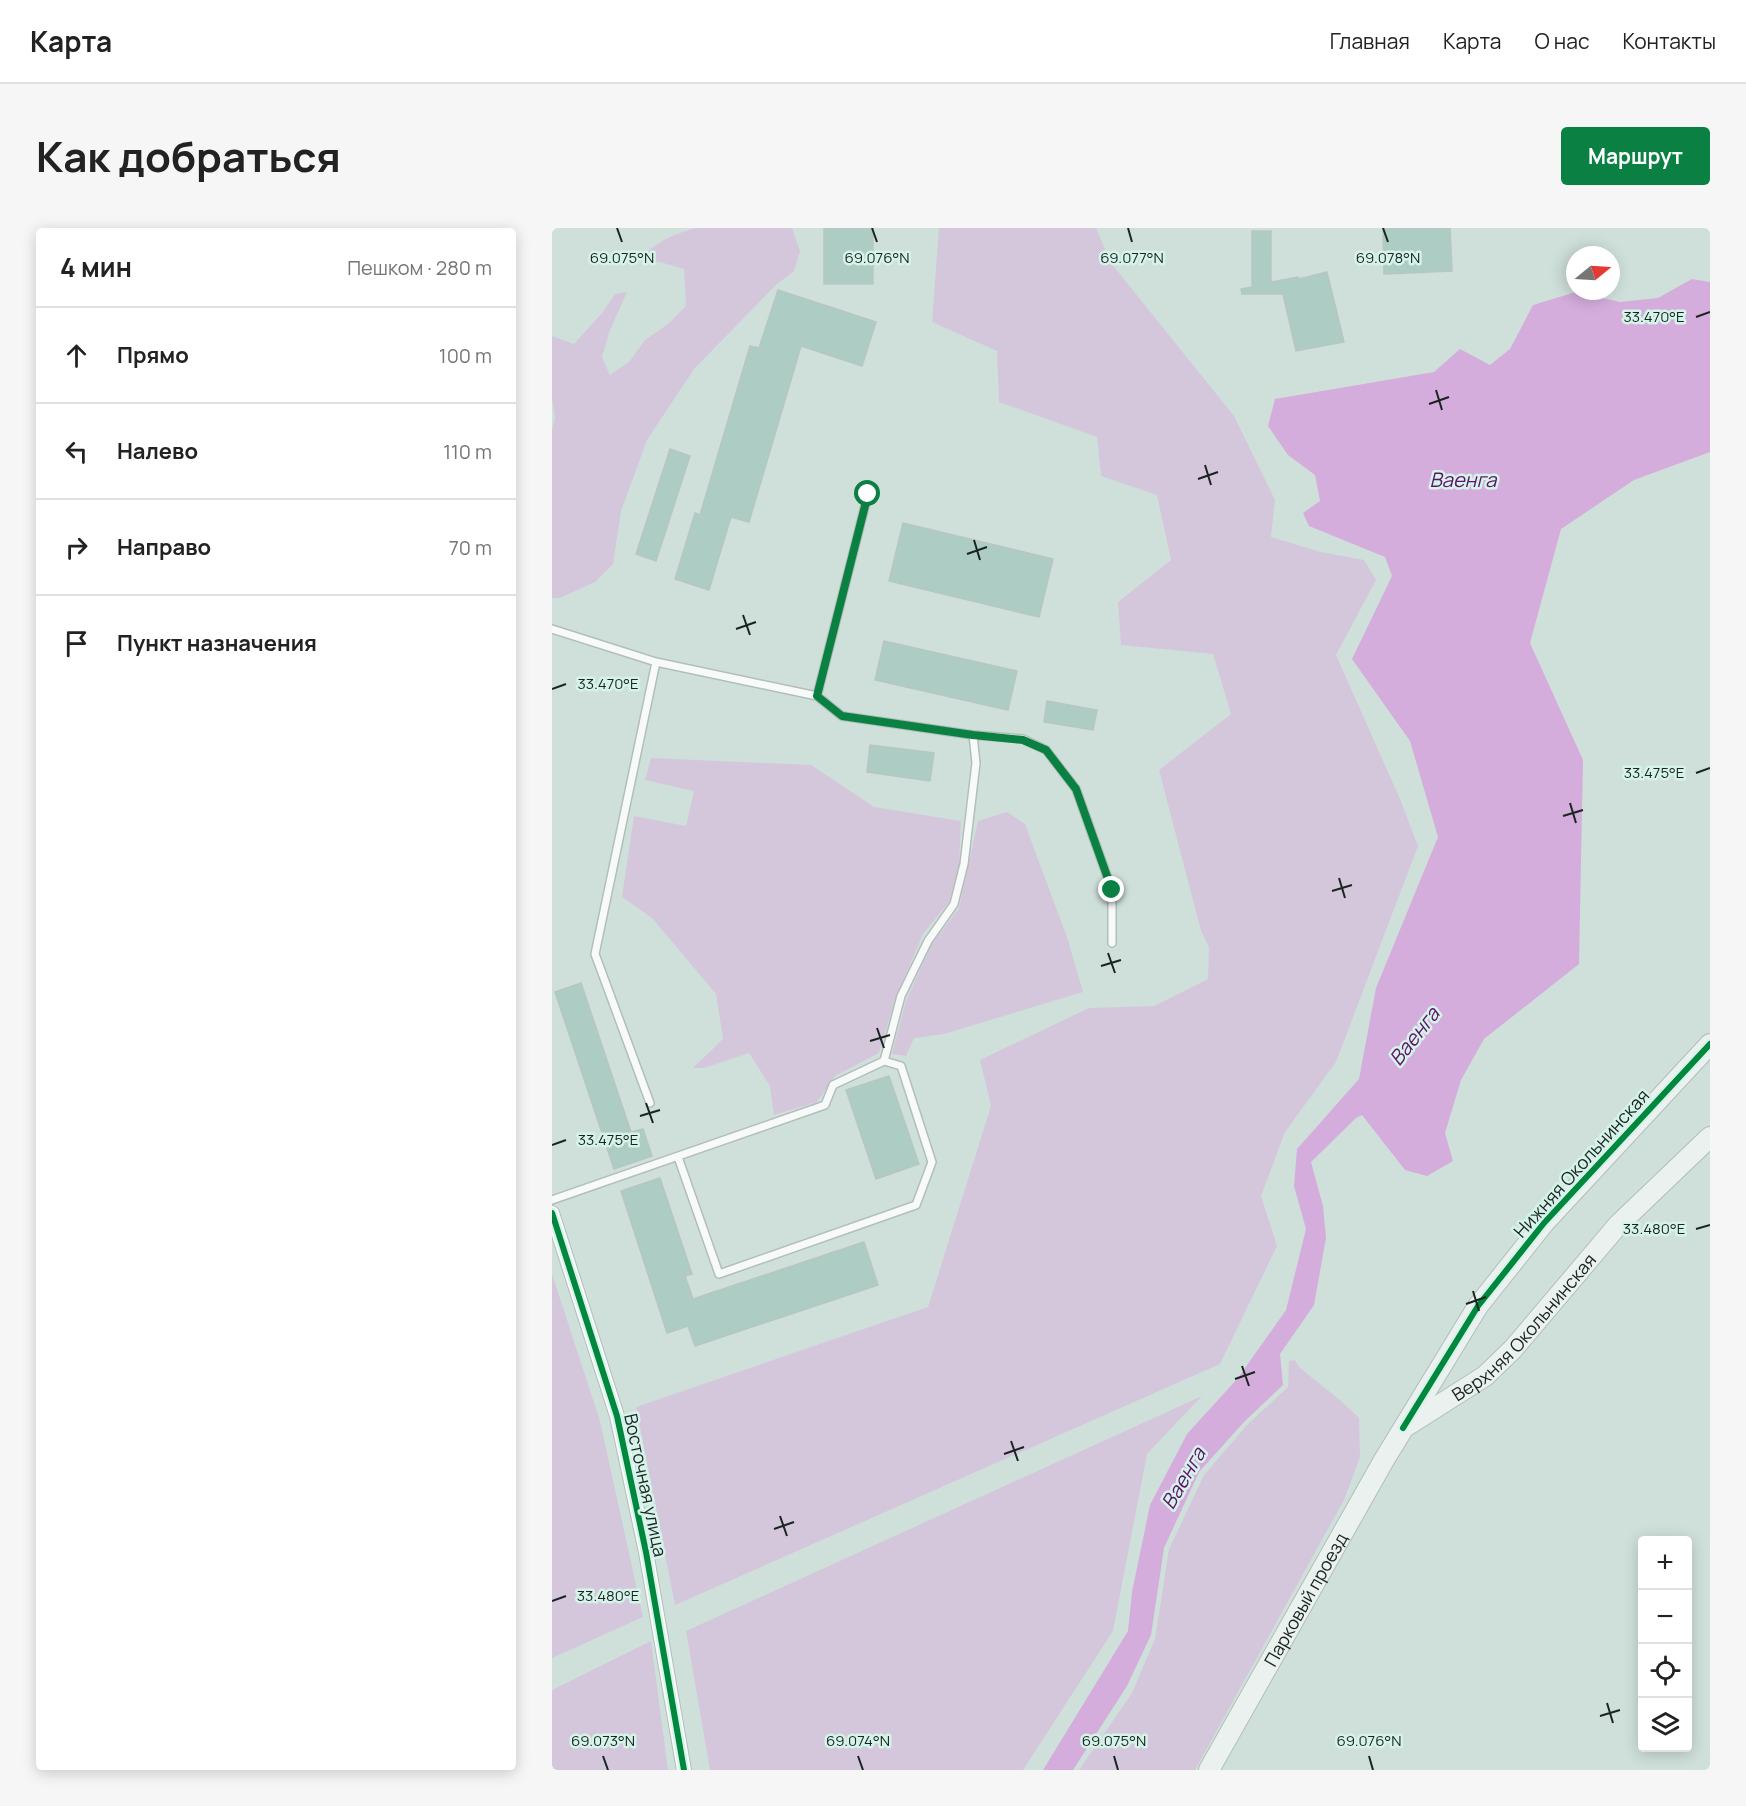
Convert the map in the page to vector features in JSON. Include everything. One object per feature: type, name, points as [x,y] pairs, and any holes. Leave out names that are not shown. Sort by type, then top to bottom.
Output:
[{"type":"main road","name":"Нижняя Окольнинская","points":[[1403,1428],[1478,1306],[1544,1223],[1710,1044]]},
{"type":"main road","name":"Верхняя Окольнинская","points":[[1403,1428],[1485,1376],[1513,1349],[1618,1225],[1710,1137]]},
{"type":"main road","name":"Парковый проезд","points":[[1209,1770],[1403,1428]]},
{"type":"street","name":"Восточная улица","points":[[552,1214],[617,1416],[646,1552],[684,1770]]},
{"type":"lane","points":[[817,696],[868,494]]},
{"type":"lane","points":[[552,629],[656,662],[817,696],[842,716],[1023,740],[1046,750],[1076,789],[1112,890],[1112,943]]},
{"type":"lane","points":[[650,1103],[596,954],[656,662]]},
{"type":"lane","points":[[884,1061],[901,996],[928,941],[954,904],[964,864],[976,763],[973,735]]},
{"type":"lane","points":[[552,1200],[825,1105],[833,1085],[884,1061],[901,1066],[932,1162],[916,1205],[719,1274],[678,1157]]},
{"type":"shaded area","points":[[696,228],[792,228],[800,251],[794,271],[776,285],[694,369],[647,440],[621,511],[613,564],[595,582],[560,598],[552,598],[552,430],[555,418],[552,399],[552,336],[574,344],[602,313],[615,294],[627,292],[610,330],[602,357],[610,375],[629,362],[645,340],[668,324],[686,306],[684,269],[660,262],[639,260],[665,240]]},
{"type":"shaded area","points":[[939,228],[1096,228],[1111,263],[1234,416],[1275,500],[1271,537],[1321,552],[1364,560],[1376,580],[1336,655],[1400,799],[1418,846],[1336,1062],[1285,1132],[1261,1196],[1277,1246],[1220,1364],[675,1605],[636,1407],[928,1307],[991,1106],[980,1060],[1089,1008],[1154,1006],[1208,979],[1209,947],[1201,931],[1159,770],[1231,714],[1213,654],[1121,645],[1118,602],[1171,560],[1157,495],[1101,476],[1097,437],[999,402],[997,351],[932,322]]},
{"type":"shaded area","points":[[651,758],[811,765],[874,807],[961,821],[959,867],[949,902],[923,934],[896,997],[879,1053],[835,1076],[817,1102],[774,1115],[770,1086],[749,1053],[704,1068],[693,1068],[723,1039],[716,994],[652,918],[622,897],[634,816],[686,826],[694,791],[645,780]]},
{"type":"shaded area","points":[[1007,812],[1025,824],[1068,940],[1083,992],[944,1034],[914,1038],[906,1056],[892,1054],[906,1001],[932,944],[959,908],[978,821]]},
{"type":"shaded area","points":[[552,1274],[600,1421],[643,1617],[552,1658]]},
{"type":"shaded area","points":[[1295,1360],[1299,1367],[1359,1418],[1360,1457],[1344,1500],[1195,1770],[1079,1770],[1132,1693],[1155,1639],[1169,1549],[1204,1475],[1247,1425],[1288,1387],[1289,1361]]},
{"type":"shaded area","points":[[1202,1396],[1147,1454],[1113,1631],[1023,1770],[710,1770],[686,1631]]},
{"type":"shaded area","points":[[651,1641],[668,1770],[552,1770],[552,1690]]},
{"type":"water","name":"Ваенга","points":[[1692,279],[1710,282],[1710,452],[1634,480],[1561,529],[1530,643],[1583,760],[1579,964],[1484,1039],[1461,1080],[1445,1133],[1453,1161],[1427,1176],[1405,1170],[1362,1115],[1356,1118],[1311,1162],[1323,1206],[1326,1238],[1314,1305],[1280,1354],[1283,1385],[1244,1422],[1199,1472],[1164,1548],[1151,1635],[1127,1686],[1073,1770],[1043,1770],[1128,1631],[1132,1592],[1150,1505],[1187,1434],[1238,1378],[1286,1310],[1306,1229],[1294,1186],[1297,1149],[1359,1079],[1376,988],[1438,837],[1410,741],[1352,659],[1392,576],[1385,557],[1309,526],[1303,513],[1320,501],[1315,475],[1288,455],[1268,426],[1275,399],[1434,372],[1460,349],[1490,365],[1510,349],[1533,305],[1566,295],[1566,300],[1620,302],[1658,298]]},
{"type":"building","points":[[824,228],[873,228],[873,284],[824,284]]},
{"type":"building","points":[[1383,228],[1450,228],[1452,271],[1384,274]]},
{"type":"building","points":[[1252,231],[1271,231],[1271,282],[1298,277],[1299,279],[1327,272],[1344,342],[1296,351],[1283,294],[1242,294],[1241,289],[1252,287]]},
{"type":"building","points":[[778,290],[876,322],[862,366],[801,346],[749,522],[731,517],[709,590],[675,579],[695,513],[700,515],[750,346],[759,348]]},
{"type":"building","points":[[670,449],[690,456],[656,561],[636,554]]},
{"type":"building","points":[[903,523],[1053,559],[1039,617],[889,581]]},
{"type":"building","points":[[884,641],[1017,671],[1008,710],[875,680]]},
{"type":"building","points":[[1047,701],[1097,710],[1093,730],[1044,722]]},
{"type":"building","points":[[870,745],[934,753],[930,781],[867,772]]},
{"type":"building","points":[[581,983],[631,1132],[643,1129],[652,1156],[614,1169],[555,992]]},
{"type":"building","points":[[889,1076],[919,1164],[876,1179],[846,1090]]},
{"type":"building","points":[[660,1178],[692,1274],[685,1276],[693,1299],[864,1242],[878,1285],[695,1346],[688,1326],[667,1333],[621,1191]]},
{"type":"cycle path","points":[[1403,1428],[1478,1306],[1544,1223],[1710,1044]]},
{"type":"cycle path","points":[[552,1213],[617,1416],[646,1552],[684,1770]]},
{"type":"route","points":[[868,494],[817,696],[842,716],[1023,740],[1046,750],[1076,789],[1112,890]]}]
